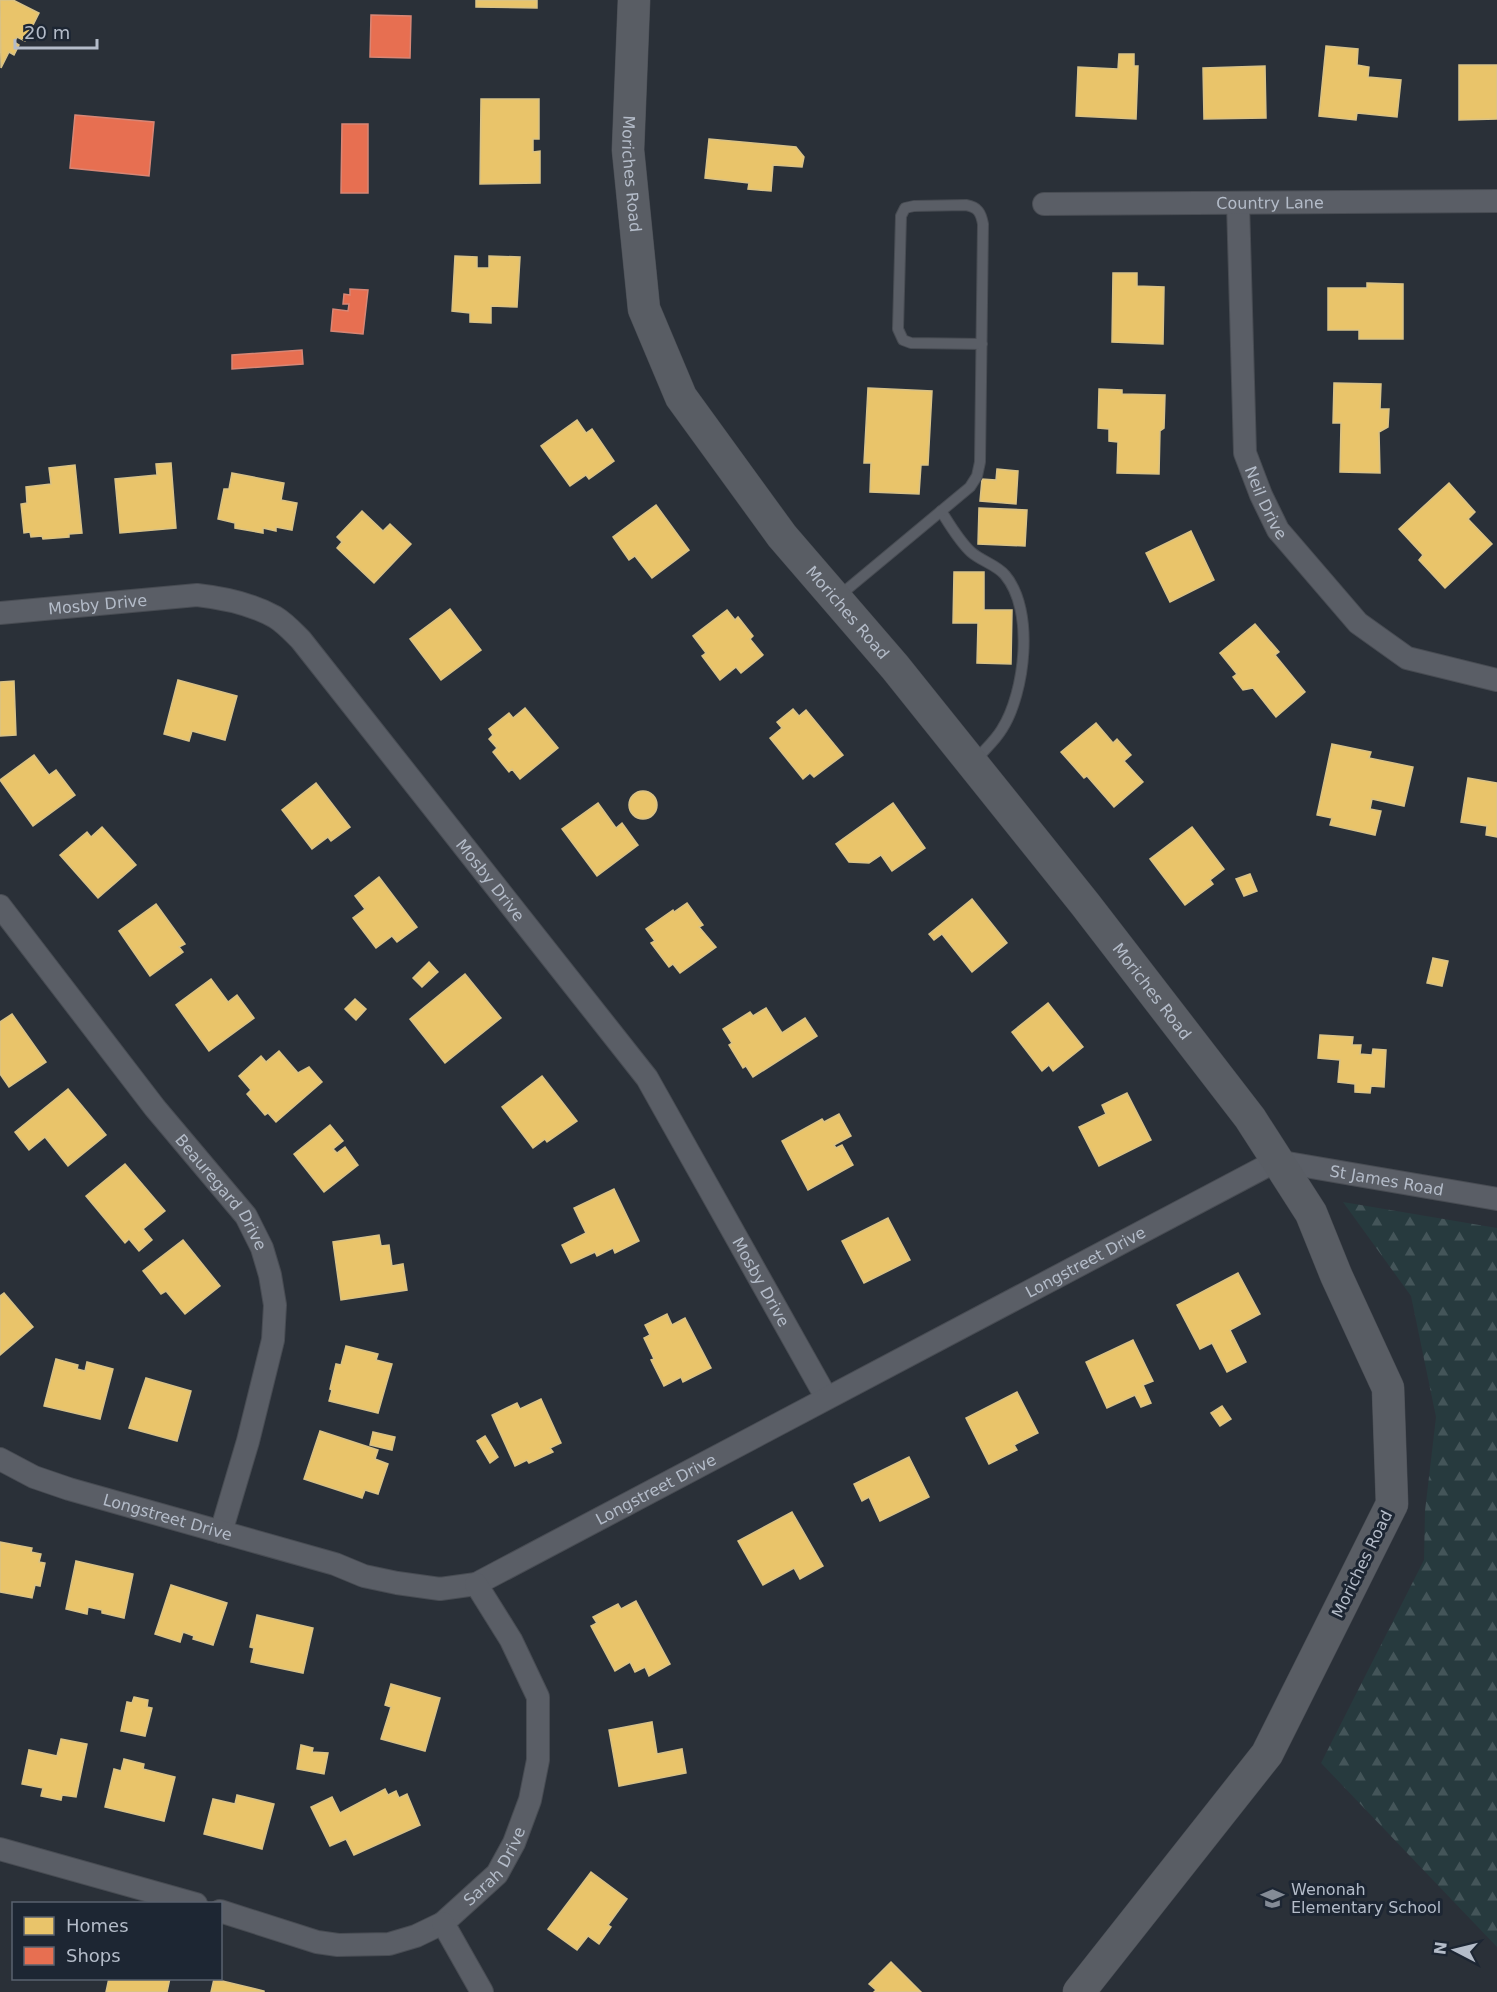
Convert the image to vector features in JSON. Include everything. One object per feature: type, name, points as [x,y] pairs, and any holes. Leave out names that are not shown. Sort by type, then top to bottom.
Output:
[{"type":"street","name":"Moriches Road","points":[[633,0],[628,150],[644,309],[681,397],[782,536],[895,667],[1085,904],[1250,1118],[1311,1213],[1336,1275],[1388,1388],[1392,1504],[1267,1754],[1078,1992]]},
{"type":"street","name":"Country Lane","points":[[1044,204],[1497,201]]},
{"type":"street","name":"Neil Drive","points":[[1238,203],[1245,453],[1261,495],[1278,530],[1358,623],[1407,658],[1497,680]]},
{"type":"street","name":"Mosby Drive","points":[[0,613],[197,595],[223,597],[277,618],[301,640],[647,1078],[826,1397]]},
{"type":"street","name":"Beauregard Drive","points":[[0,906],[155,1108],[246,1216],[262,1248],[275,1305],[273,1340],[248,1441],[221,1532]]},
{"type":"street","name":"Longstreet Drive","points":[[0,1460],[69,1489],[336,1564],[364,1576],[440,1589],[476,1584],[1276,1161]]},
{"type":"street","name":"St James Road","points":[[1276,1161],[1497,1199]]},
{"type":"street","name":"Sarah Drive","points":[[222,1912],[317,1942],[338,1945],[389,1944],[417,1936],[443,1923],[497,1874],[514,1843],[530,1800],[538,1760],[538,1696],[511,1640],[476,1584]]},
{"type":"street","points":[[0,1849],[189,1902]]},
{"type":"street","points":[[443,1923],[483,1992]]},
{"type":"lane","points":[[836,598],[970,487],[977,476],[980,462],[982,344],[983,224],[981,214],[974,207],[966,205],[905,208],[901,216],[898,318],[898,329],[903,340],[911,343],[982,344]]},
{"type":"lane","points":[[941,511],[972,553],[1004,573],[1016,590],[1021,605],[1023,643],[1017,691],[1002,730],[972,764]]},
{"type":"green space","points":[[1343,1202],[1497,1228],[1497,1947],[1321,1763],[1424,1560],[1425,1511],[1436,1417],[1411,1296]]},
{"type":"building: Homes","points":[[0,0],[13,0],[39,13],[25,41],[17,37],[14,42],[19,45],[14,55],[9,52],[1,68]]},
{"type":"building: Homes","points":[[476,0],[537,0],[537,8],[476,7]]},
{"type":"building: Homes","points":[[1326,46],[1358,49],[1357,65],[1369,67],[1368,77],[1401,80],[1397,117],[1357,113],[1356,120],[1319,116]]},
{"type":"building: Homes","points":[[1119,54],[1134,54],[1134,66],[1138,66],[1136,119],[1076,116],[1078,67],[1118,69]]},
{"type":"building: Homes","points":[[1459,65],[1497,65],[1497,119],[1459,120]]},
{"type":"building: Homes","points":[[1265,66],[1266,118],[1204,119],[1203,68]]},
{"type":"building: Homes","points":[[481,99],[539,99],[539,139],[533,139],[533,152],[540,151],[540,183],[480,184]]},
{"type":"building: Homes","points":[[709,139],[796,147],[804,157],[802,167],[773,165],[771,191],[748,189],[749,183],[705,178]]},
{"type":"building: Homes","points":[[455,256],[477,257],[477,268],[489,268],[489,256],[520,257],[517,307],[491,306],[491,323],[470,322],[470,313],[452,311]]},
{"type":"building: Homes","points":[[1113,273],[1137,273],[1137,286],[1164,287],[1163,344],[1112,342]]},
{"type":"building: Homes","points":[[1367,283],[1403,284],[1403,339],[1359,339],[1359,330],[1328,330],[1328,288],[1367,288]]},
{"type":"building: Homes","points":[[1334,383],[1381,384],[1380,409],[1389,409],[1388,427],[1379,432],[1380,473],[1340,472],[1341,423],[1333,423]]},
{"type":"building: Homes","points":[[868,388],[932,391],[928,465],[921,465],[919,494],[870,492],[871,463],[864,463]]},
{"type":"building: Homes","points":[[1099,389],[1122,390],[1122,394],[1165,395],[1164,428],[1160,431],[1159,474],[1117,473],[1118,442],[1109,441],[1109,429],[1098,428]]},
{"type":"building: Homes","points":[[577,420],[586,433],[592,429],[614,461],[589,479],[586,475],[570,486],[541,446]]},
{"type":"building: Homes","points":[[171,463],[176,528],[120,533],[115,479],[157,475],[156,464]]},
{"type":"building: Homes","points":[[75,465],[82,533],[69,534],[69,537],[43,539],[42,536],[31,537],[30,532],[24,533],[21,504],[27,503],[26,487],[51,484],[49,468]]},
{"type":"building: Homes","points":[[997,469],[1018,471],[1016,504],[980,501],[982,479],[996,480]]},
{"type":"building: Homes","points":[[232,473],[284,483],[281,500],[297,503],[292,530],[276,527],[276,531],[263,528],[263,533],[235,528],[235,523],[218,519],[224,489],[229,489]]},
{"type":"building: Homes","points":[[1449,483],[1475,512],[1468,519],[1492,544],[1445,588],[1419,560],[1423,555],[1399,529]]},
{"type":"building: Homes","points":[[656,505],[689,550],[652,578],[635,556],[629,560],[613,537]]},
{"type":"building: Homes","points":[[979,508],[1027,510],[1025,546],[978,544]]},
{"type":"building: Homes","points":[[362,511],[383,531],[390,524],[411,544],[374,583],[337,548],[342,542],[337,537]]},
{"type":"building: Homes","points":[[1191,531],[1214,580],[1170,602],[1146,553]]},
{"type":"building: Homes","points":[[954,572],[984,572],[984,610],[1012,610],[1011,664],[977,663],[978,623],[953,623]]},
{"type":"building: Homes","points":[[450,609],[481,650],[441,680],[410,639]]},
{"type":"building: Homes","points":[[727,610],[735,620],[738,617],[753,636],[750,639],[763,655],[741,673],[736,667],[720,680],[702,656],[706,653],[693,636]]},
{"type":"building: Homes","points":[[1255,624],[1279,652],[1275,655],[1305,692],[1276,717],[1253,688],[1243,690],[1233,677],[1237,674],[1220,653]]},
{"type":"building: Homes","points":[[178,680],[237,696],[225,740],[192,731],[189,741],[164,734]]},
{"type":"building: Homes","points":[[14,681],[16,735],[0,736],[0,682]]},
{"type":"building: Homes","points":[[525,708],[558,748],[520,779],[512,769],[509,772],[493,752],[497,748],[489,739],[493,735],[489,729],[509,713],[513,718]]},
{"type":"building: Homes","points":[[793,709],[799,716],[806,710],[843,755],[814,777],[810,773],[803,779],[770,738],[782,728],[777,722]]},
{"type":"building: Homes","points":[[1096,723],[1113,743],[1117,739],[1131,755],[1124,761],[1143,782],[1114,807],[1087,776],[1084,778],[1061,752]]},
{"type":"building: Homes","points":[[1332,744],[1371,752],[1369,758],[1413,767],[1404,806],[1372,799],[1370,809],[1381,811],[1375,835],[1330,825],[1332,818],[1317,815]]},
{"type":"building: Homes","points":[[34,755],[49,775],[56,770],[75,795],[33,826],[0,780]]},
{"type":"building: Homes","points":[[1468,778],[1497,783],[1497,837],[1486,835],[1487,826],[1461,822]]},
{"type":"building: Homes","points":[[316,783],[350,827],[331,841],[328,837],[312,849],[282,810]]},
{"type":"building: Homes","points":[[643,791],[653,795],[657,805],[653,815],[643,819],[633,815],[629,805],[633,795]]},
{"type":"building: Homes","points":[[598,803],[616,828],[622,823],[638,845],[597,876],[562,829]]},
{"type":"building: Homes","points":[[893,803],[925,848],[892,871],[881,855],[869,863],[849,862],[836,844]]},
{"type":"building: Homes","points":[[102,827],[136,865],[98,898],[60,855],[87,832],[91,837]]},
{"type":"building: Homes","points":[[1192,827],[1224,869],[1210,880],[1213,884],[1185,905],[1150,859]]},
{"type":"building: Homes","points":[[1250,874],[1257,891],[1244,896],[1236,879]]},
{"type":"building: Homes","points":[[379,877],[417,927],[397,942],[392,936],[376,948],[353,918],[365,909],[355,896]]},
{"type":"building: Homes","points":[[972,899],[1007,943],[972,972],[942,934],[934,940],[929,934]]},
{"type":"building: Homes","points":[[687,903],[703,925],[699,927],[716,947],[680,973],[673,964],[669,967],[651,943],[655,941],[646,929]]},
{"type":"building: Homes","points":[[156,904],[185,944],[179,947],[183,952],[150,976],[119,931]]},
{"type":"building: Homes","points":[[1433,958],[1448,961],[1442,986],[1427,983]]},
{"type":"building: Homes","points":[[429,962],[438,972],[422,987],[413,978]]},
{"type":"building: Homes","points":[[465,974],[501,1018],[445,1063],[410,1019]]},
{"type":"building: Homes","points":[[211,979],[228,1002],[237,995],[254,1018],[209,1051],[176,1005]]},
{"type":"building: Homes","points":[[355,999],[366,1009],[356,1020],[345,1009]]},
{"type":"building: Homes","points":[[1048,1003],[1083,1047],[1053,1071],[1049,1065],[1042,1071],[1012,1032]]},
{"type":"building: Homes","points":[[766,1008],[782,1033],[805,1018],[817,1036],[753,1077],[746,1066],[743,1068],[729,1045],[732,1043],[723,1029],[750,1012],[753,1016]]},
{"type":"building: Homes","points":[[12,1014],[46,1062],[9,1087],[0,1074],[0,1022]]},
{"type":"building: Homes","points":[[1320,1035],[1353,1037],[1352,1045],[1361,1045],[1360,1054],[1372,1055],[1373,1049],[1386,1050],[1384,1087],[1371,1086],[1370,1093],[1355,1092],[1355,1084],[1338,1082],[1340,1060],[1318,1058]]},
{"type":"building: Homes","points":[[279,1051],[298,1073],[309,1067],[322,1082],[276,1122],[268,1113],[265,1115],[247,1094],[251,1090],[239,1076],[261,1056],[266,1062]]},
{"type":"building: Homes","points":[[542,1076],[577,1121],[547,1142],[545,1139],[533,1148],[502,1107]]},
{"type":"building: Homes","points":[[68,1089],[106,1135],[68,1166],[45,1137],[29,1150],[15,1132]]},
{"type":"building: Homes","points":[[1127,1093],[1151,1140],[1099,1166],[1079,1127],[1106,1114],[1102,1105]]},
{"type":"building: Homes","points":[[839,1114],[851,1136],[834,1145],[836,1148],[842,1145],[853,1165],[808,1190],[782,1141],[822,1119],[824,1122]]},
{"type":"building: Homes","points":[[330,1125],[343,1141],[333,1149],[337,1153],[345,1147],[358,1165],[324,1192],[294,1154]]},
{"type":"building: Homes","points":[[125,1164],[165,1211],[143,1229],[152,1240],[139,1251],[129,1239],[125,1243],[86,1196]]},
{"type":"building: Homes","points":[[614,1189],[639,1241],[615,1253],[613,1248],[597,1256],[595,1252],[571,1263],[562,1245],[586,1233],[574,1208]]},
{"type":"building: Homes","points":[[888,1218],[910,1260],[864,1283],[842,1241]]},
{"type":"building: Homes","points":[[379,1235],[381,1246],[389,1245],[392,1266],[403,1264],[407,1290],[341,1300],[333,1242]]},
{"type":"building: Homes","points":[[183,1240],[220,1286],[185,1314],[166,1291],[161,1294],[143,1271]]},
{"type":"building: Homes","points":[[1238,1273],[1260,1314],[1230,1330],[1246,1362],[1227,1372],[1212,1343],[1200,1349],[1177,1305]]},
{"type":"building: Homes","points":[[4,1293],[33,1327],[0,1355],[0,1296]]},
{"type":"building: Homes","points":[[667,1314],[672,1325],[685,1318],[711,1368],[683,1382],[681,1377],[664,1386],[651,1360],[654,1359],[644,1338],[650,1335],[645,1325]]},
{"type":"building: Homes","points":[[1133,1340],[1153,1381],[1143,1385],[1151,1403],[1141,1407],[1135,1395],[1107,1408],[1086,1362]]},
{"type":"building: Homes","points":[[346,1346],[378,1354],[376,1360],[392,1364],[378,1413],[329,1401],[336,1364],[341,1365]]},
{"type":"building: Homes","points":[[56,1359],[78,1365],[77,1369],[85,1371],[87,1362],[113,1369],[100,1419],[44,1406]]},
{"type":"building: Homes","points":[[146,1378],[191,1391],[177,1441],[129,1428]]},
{"type":"building: Homes","points":[[1017,1392],[1038,1433],[1014,1445],[1017,1450],[989,1464],[966,1418]]},
{"type":"building: Homes","points":[[541,1399],[561,1443],[550,1448],[553,1452],[529,1463],[527,1460],[515,1466],[492,1415],[517,1403],[520,1409]]},
{"type":"building: Homes","points":[[1222,1406],[1231,1419],[1220,1426],[1211,1413]]},
{"type":"building: Homes","points":[[320,1431],[378,1450],[375,1459],[388,1464],[378,1494],[365,1490],[362,1498],[304,1479]]},
{"type":"building: Homes","points":[[373,1432],[395,1437],[392,1450],[370,1445]]},
{"type":"building: Homes","points":[[485,1436],[498,1457],[490,1463],[477,1441]]},
{"type":"building: Homes","points":[[909,1457],[929,1497],[880,1521],[869,1497],[862,1501],[854,1484]]},
{"type":"building: Homes","points":[[792,1512],[823,1566],[800,1579],[794,1568],[763,1585],[738,1541]]},
{"type":"building: Homes","points":[[0,1542],[32,1548],[31,1552],[41,1554],[39,1562],[45,1563],[40,1586],[35,1585],[32,1598],[0,1592]]},
{"type":"building: Homes","points":[[76,1561],[133,1574],[124,1618],[88,1607],[87,1614],[66,1609]]},
{"type":"building: Homes","points":[[171,1585],[227,1603],[213,1645],[193,1639],[194,1636],[183,1632],[180,1642],[155,1634]]},
{"type":"building: Homes","points":[[636,1601],[670,1664],[649,1676],[645,1667],[635,1672],[630,1662],[615,1671],[591,1626],[597,1623],[593,1617],[618,1604],[621,1609]]},
{"type":"building: Homes","points":[[257,1615],[313,1628],[303,1673],[251,1662],[254,1648],[250,1647]]},
{"type":"building: Homes","points":[[391,1684],[440,1698],[425,1751],[381,1739],[391,1707],[385,1705]]},
{"type":"building: Homes","points":[[134,1697],[148,1700],[147,1707],[152,1708],[145,1736],[121,1731],[127,1702],[132,1703]]},
{"type":"building: Homes","points":[[652,1722],[657,1754],[682,1749],[686,1773],[619,1786],[609,1730]]},
{"type":"building: Homes","points":[[61,1739],[87,1744],[76,1797],[62,1795],[61,1800],[41,1796],[43,1788],[22,1784],[29,1750],[57,1756]]},
{"type":"building: Homes","points":[[301,1745],[313,1748],[312,1752],[328,1753],[324,1774],[297,1769]]},
{"type":"building: Homes","points":[[124,1759],[144,1764],[143,1769],[175,1777],[164,1821],[105,1807],[114,1769],[121,1771]]},
{"type":"building: Homes","points":[[385,1789],[388,1795],[396,1791],[399,1798],[407,1794],[420,1825],[354,1855],[346,1839],[330,1846],[311,1807],[332,1797],[340,1813]]},
{"type":"building: Homes","points":[[237,1795],[274,1804],[262,1849],[204,1834],[213,1799],[235,1804]]},
{"type":"building: Homes","points":[[591,1872],[627,1899],[608,1925],[611,1927],[599,1944],[588,1936],[577,1950],[548,1929]]},
{"type":"building: Homes","points":[[891,1962],[921,1992],[874,1992],[876,1990],[869,1984]]},
{"type":"building: Homes","points":[[109,1980],[170,1980],[167,1992],[106,1992]]},
{"type":"building: Homes","points":[[214,1980],[264,1991],[264,1992],[211,1992]]},
{"type":"building: Shops","points":[[371,15],[411,16],[410,58],[370,57]]},
{"type":"building: Shops","points":[[75,115],[154,122],[149,176],[70,168]]},
{"type":"building: Shops","points":[[342,124],[368,124],[368,193],[341,193]]},
{"type":"building: Shops","points":[[350,289],[368,290],[363,334],[331,331],[333,309],[348,311],[349,304],[343,304],[344,294],[350,295]]},
{"type":"building: Shops","points":[[302,350],[303,364],[232,369],[232,355]]},
{"type":"place","name":"Wenonah Elementary School","points":[[1273,1898]]}]
